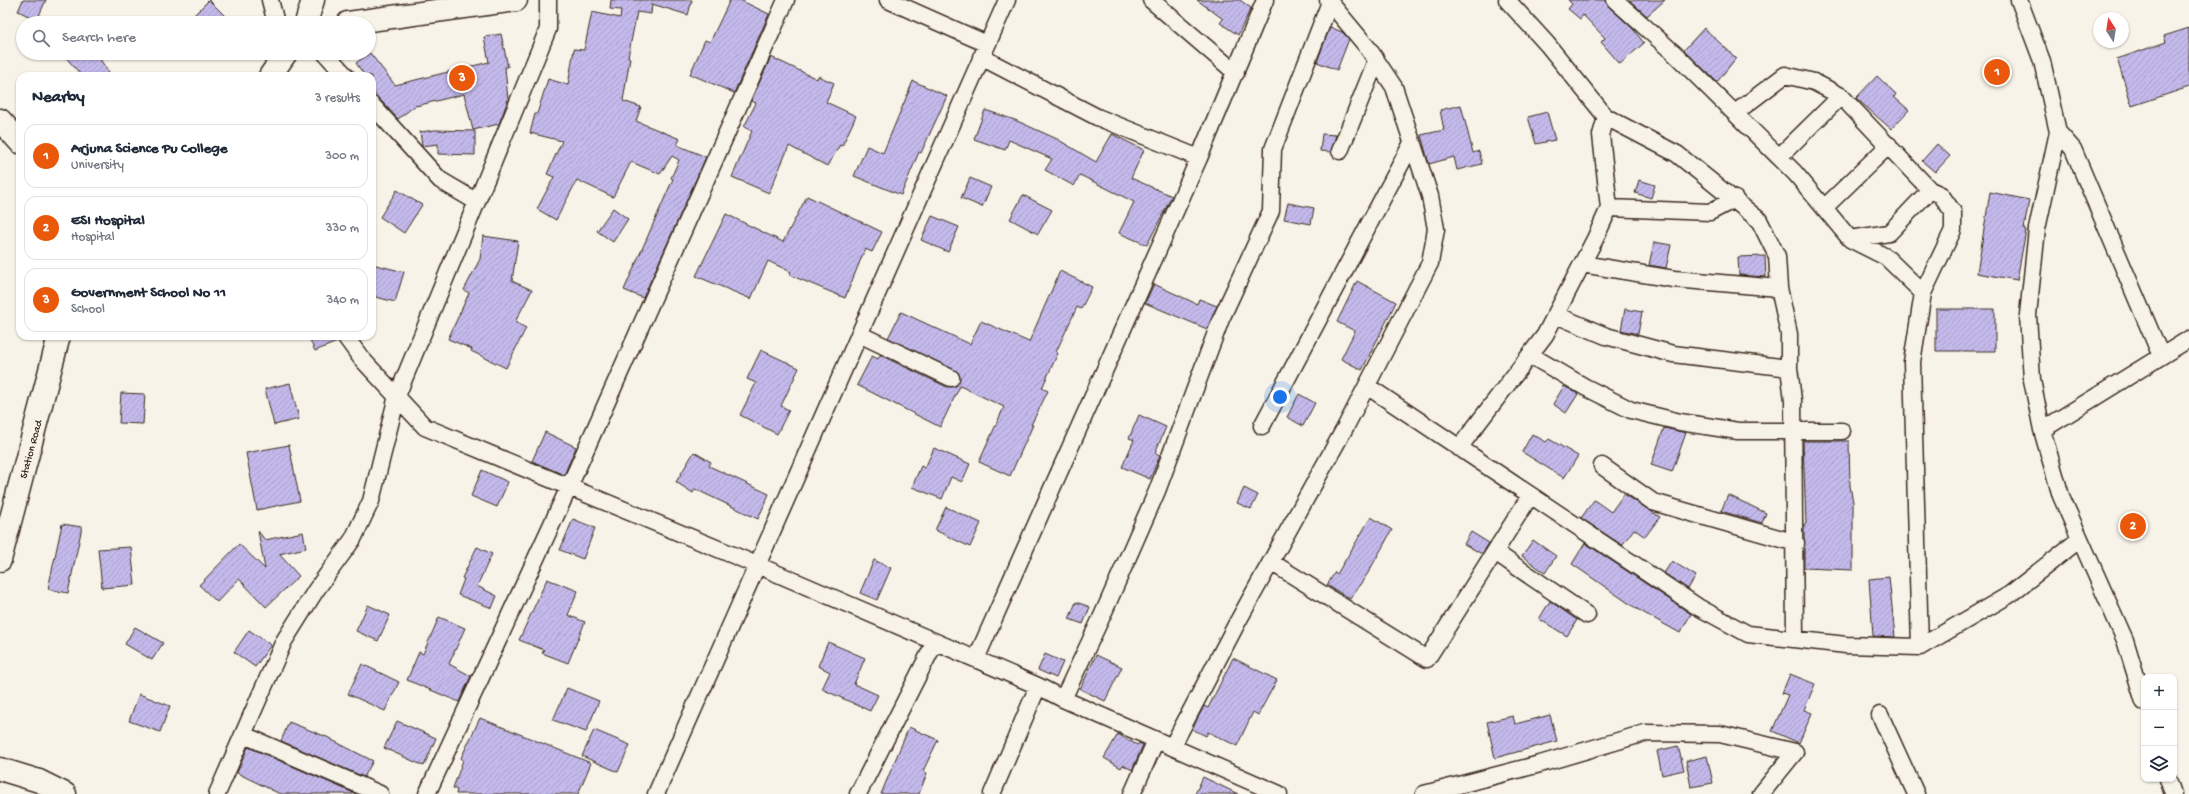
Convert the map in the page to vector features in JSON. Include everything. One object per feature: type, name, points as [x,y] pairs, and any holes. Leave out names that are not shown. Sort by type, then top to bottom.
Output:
[{"type":"main road","points":[[308,16],[313,0]]},
{"type":"main road","points":[[376,19],[516,0]]},
{"type":"main road","points":[[273,72],[281,60]]},
{"type":"main road","points":[[0,120],[16,138]]},
{"type":"main road","name":"Station Road","points":[[0,560],[59,340]]},
{"type":"main road","points":[[0,769],[39,781],[65,794]]},
{"type":"street","points":[[270,0],[274,16]]},
{"type":"street","points":[[217,794],[284,641],[316,590],[352,539],[370,501],[397,396],[548,29],[548,0]]},
{"type":"street","points":[[427,794],[569,487],[786,0]]},
{"type":"street","points":[[888,0],[984,50],[1097,117],[1199,158]]},
{"type":"street","points":[[656,794],[1007,0]]},
{"type":"street","points":[[1151,0],[1236,73]]},
{"type":"street","points":[[1508,0],[1547,44],[1606,117],[1677,154],[1735,200],[1759,220],[1777,256],[1779,288],[1789,334],[1789,368],[1794,430],[1796,544],[1795,639]]},
{"type":"street","points":[[1615,0],[1676,55],[1779,157],[1850,238],[1886,257],[1923,293]]},
{"type":"street","points":[[2019,0],[2042,61],[2058,132],[2037,229],[2028,315],[2032,380],[2042,430],[2061,496],[2125,640],[2141,692]]},
{"type":"street","points":[[976,660],[1199,158],[1236,73],[1263,1]]},
{"type":"street","points":[[1172,747],[1367,386],[1430,263],[1436,229],[1430,196],[1394,87],[1376,61],[1329,1]]},
{"type":"street","points":[[1063,699],[1103,614],[1154,498],[1221,319],[1271,211],[1273,149],[1329,1]]},
{"type":"street","points":[[331,60],[342,72]]},
{"type":"street","points":[[1340,151],[1376,61]]},
{"type":"street","points":[[1735,113],[1785,75],[1814,82],[1842,96],[1930,190],[1941,195],[1953,212],[1953,230],[1923,293],[1912,362],[1920,647]]},
{"type":"street","points":[[1779,157],[1842,96]]},
{"type":"street","points":[[376,109],[440,180],[477,202]]},
{"type":"street","points":[[1459,448],[1545,335],[1609,208],[1601,135],[1606,117]]},
{"type":"street","points":[[2058,132],[2073,149],[2161,356]]},
{"type":"street","points":[[1262,426],[1412,143]]},
{"type":"street","points":[[1824,208],[1889,145]]},
{"type":"street","points":[[1850,238],[1889,233],[1930,190]]},
{"type":"street","points":[[1609,208],[1710,212],[1735,200]]},
{"type":"street","points":[[1582,264],[1674,279],[1779,288]]},
{"type":"street","points":[[1556,315],[1606,336],[1673,354],[1789,368]]},
{"type":"street","points":[[859,334],[951,378]]},
{"type":"street","points":[[2042,430],[2189,339]]},
{"type":"street","points":[[348,340],[361,358],[425,427],[757,565],[1038,686],[1063,699],[1279,794]]},
{"type":"street","points":[[1530,355],[1585,387],[1631,410],[1680,422],[1738,431],[1842,431]]},
{"type":"street","points":[[1367,386],[1698,607],[1748,634],[1846,645],[1920,647],[2009,595],[2080,539]]},
{"type":"street","points":[[1602,466],[1653,502],[1796,544]]},
{"type":"street","points":[[1271,562],[1427,659],[1530,496]]},
{"type":"street","points":[[1495,552],[1587,615]]},
{"type":"street","points":[[858,794],[935,642]]},
{"type":"street","points":[[992,794],[1038,686]]},
{"type":"street","points":[[1880,715],[1916,794]]},
{"type":"street","points":[[1424,794],[1540,764],[1645,733],[1720,734],[1795,752],[1761,794]]},
{"type":"street","points":[[244,735],[380,794]]},
{"type":"street","points":[[1132,794],[1156,740]]},
{"type":"street","points":[[2169,782],[2173,794]]},
{"type":"building","points":[[23,0],[46,0],[39,16],[29,16],[18,11]]},
{"type":"building","points":[[209,0],[225,16],[193,16]]},
{"type":"building","points":[[611,0],[692,0],[688,15],[652,4],[651,14],[637,12],[628,57],[630,58],[623,101],[641,107],[636,121],[680,139],[677,145],[706,157],[643,298],[624,290],[673,179],[671,178],[679,160],[672,156],[660,174],[631,162],[613,197],[577,180],[556,220],[537,209],[554,177],[547,174],[562,141],[530,133],[535,114],[537,114],[548,79],[568,85],[574,49],[584,50],[592,12],[620,18],[621,10],[610,9]]},
{"type":"building","points":[[730,0],[740,0],[769,14],[734,93],[690,74],[705,40],[710,42]]},
{"type":"building","points":[[1197,0],[1240,0],[1251,8],[1238,35],[1220,23],[1223,19]]},
{"type":"building","points":[[1568,0],[1606,0],[1609,7],[1633,29],[1644,43],[1620,64],[1601,42],[1605,38],[1583,15],[1580,19],[1568,9],[1572,4]]},
{"type":"building","points":[[1629,0],[1665,0],[1647,16]]},
{"type":"building","points":[[1330,27],[1342,32],[1349,39],[1337,70],[1317,62]]},
{"type":"building","points":[[1704,28],[1736,58],[1717,82],[1684,50]]},
{"type":"building","points":[[2189,28],[2189,87],[2132,106],[2117,59],[2166,42],[2164,36]]},
{"type":"building","points":[[501,34],[508,67],[505,67],[508,100],[499,124],[473,130],[464,94],[416,105],[398,119],[376,95],[376,72],[362,72],[356,63],[360,60],[375,60],[395,85],[489,62],[484,37]]},
{"type":"building","points":[[771,57],[817,79],[818,76],[834,83],[826,102],[856,116],[842,146],[840,145],[827,166],[789,146],[769,193],[732,177],[752,131],[744,127],[756,103],[751,101]]},
{"type":"building","points":[[68,60],[101,60],[108,72],[79,72]]},
{"type":"building","points":[[1877,76],[1896,94],[1894,97],[1909,110],[1891,129],[1856,98]]},
{"type":"building","points":[[913,81],[947,96],[921,153],[919,152],[901,195],[854,176],[867,146],[883,153]]},
{"type":"building","points":[[1461,105],[1473,153],[1479,151],[1482,164],[1457,170],[1454,157],[1429,164],[1421,135],[1444,130],[1440,110]]},
{"type":"building","points":[[985,110],[1015,120],[1057,139],[1096,162],[1112,134],[1144,150],[1131,178],[1172,196],[1147,245],[1119,233],[1134,202],[1080,175],[1074,186],[1045,170],[1052,159],[1009,140],[1005,150],[974,139]]},
{"type":"building","points":[[1547,112],[1555,140],[1536,144],[1528,117]]},
{"type":"building","points":[[435,130],[475,131],[475,155],[438,154],[438,144],[422,146],[420,132]]},
{"type":"building","points":[[1322,134],[1336,135],[1331,152],[1320,151]]},
{"type":"building","points":[[1937,144],[1950,156],[1935,172],[1922,161]]},
{"type":"building","points":[[970,178],[991,187],[982,207],[961,198]]},
{"type":"building","points":[[1639,180],[1655,185],[1651,198],[1635,193]]},
{"type":"building","points":[[397,190],[422,205],[404,233],[380,217]]},
{"type":"building","points":[[1990,192],[2029,200],[2024,229],[2026,230],[2017,280],[1977,273]]},
{"type":"building","points":[[1023,195],[1052,210],[1038,234],[1010,219]]},
{"type":"building","points":[[807,196],[882,232],[872,252],[865,249],[845,298],[790,275],[791,272],[768,261],[751,299],[696,276],[726,214],[783,242]]},
{"type":"building","points":[[1288,203],[1314,208],[1311,224],[1284,219]]},
{"type":"building","points":[[613,208],[628,219],[613,242],[597,231]]},
{"type":"building","points":[[932,216],[959,227],[948,252],[921,240]]},
{"type":"building","points":[[483,236],[518,241],[512,281],[532,290],[515,322],[526,328],[506,368],[471,351],[472,349],[448,339],[469,293],[464,290],[480,259]]},
{"type":"building","points":[[1654,242],[1671,245],[1666,268],[1649,265]]},
{"type":"building","points":[[1765,256],[1766,277],[1739,275],[1738,257]]},
{"type":"building","points":[[376,265],[404,272],[395,302],[376,297]]},
{"type":"building","points":[[1060,271],[1092,287],[1081,309],[1077,307],[1056,352],[1058,353],[1042,388],[1048,391],[1031,425],[1033,425],[1010,476],[979,462],[1004,407],[960,386],[940,427],[857,385],[872,356],[878,359],[880,355],[947,387],[956,386],[960,378],[955,370],[888,338],[901,312],[970,344],[981,321],[1029,342]]},
{"type":"building","points":[[1357,281],[1396,302],[1362,370],[1341,359],[1355,331],[1337,322]]},
{"type":"building","points":[[1154,284],[1197,304],[1199,299],[1217,306],[1207,329],[1145,303]]},
{"type":"building","points":[[1625,309],[1642,312],[1638,334],[1621,330]]},
{"type":"building","points":[[1936,309],[1995,309],[1995,351],[1936,351]]},
{"type":"building","points":[[310,340],[337,340],[337,342],[315,351]]},
{"type":"building","points":[[761,350],[799,368],[781,406],[789,410],[777,434],[740,415],[756,383],[747,379]]},
{"type":"building","points":[[290,383],[299,419],[274,425],[265,389]]},
{"type":"building","points":[[1564,386],[1578,394],[1566,413],[1553,404]]},
{"type":"building","points":[[121,393],[145,394],[143,424],[119,423]]},
{"type":"building","points":[[1299,394],[1315,403],[1303,426],[1287,417]]},
{"type":"building","points":[[1139,415],[1166,427],[1155,453],[1160,455],[1150,479],[1122,467],[1134,440],[1129,438]]},
{"type":"building","points":[[1664,428],[1686,433],[1672,472],[1651,465]]},
{"type":"building","points":[[545,432],[576,447],[564,475],[532,461]]},
{"type":"building","points":[[1532,434],[1546,442],[1549,439],[1578,456],[1564,478],[1522,452]]},
{"type":"building","points":[[1803,441],[1849,441],[1850,486],[1853,502],[1853,570],[1804,568],[1804,524],[1806,524]]},
{"type":"building","points":[[289,445],[300,501],[257,510],[246,453]]},
{"type":"building","points":[[934,448],[970,464],[962,482],[951,477],[942,499],[912,487],[921,466],[925,468]]},
{"type":"building","points":[[694,452],[711,462],[709,466],[769,494],[758,519],[695,489],[693,493],[676,482]]},
{"type":"building","points":[[482,470],[508,482],[497,507],[471,496]]},
{"type":"building","points":[[1244,488],[1258,495],[1251,509],[1237,503]]},
{"type":"building","points":[[1624,494],[1660,517],[1645,537],[1634,529],[1622,545],[1581,518],[1594,500],[1611,512]]},
{"type":"building","points":[[1728,495],[1766,513],[1762,523],[1721,511]]},
{"type":"building","points":[[946,507],[981,523],[970,547],[935,530]]},
{"type":"building","points":[[1371,517],[1392,530],[1368,573],[1350,599],[1327,585],[1335,572],[1337,574]]},
{"type":"building","points":[[573,519],[595,528],[583,559],[560,550]]},
{"type":"building","points":[[62,524],[82,527],[68,593],[48,589]]},
{"type":"building","points":[[258,531],[265,540],[303,532],[306,548],[279,554],[299,576],[266,607],[239,579],[217,602],[199,585],[239,544],[265,569]]},
{"type":"building","points":[[1471,532],[1489,543],[1482,554],[1464,544]]},
{"type":"building","points":[[1533,540],[1556,556],[1545,573],[1522,556]]},
{"type":"building","points":[[1585,543],[1691,614],[1680,633],[1637,609],[1572,564]]},
{"type":"building","points":[[131,547],[135,585],[102,588],[98,549]]},
{"type":"building","points":[[477,547],[492,554],[477,586],[497,596],[492,608],[458,595],[464,579],[462,578]]},
{"type":"building","points":[[874,560],[891,568],[877,600],[860,593]]},
{"type":"building","points":[[1672,561],[1696,576],[1688,589],[1664,573]]},
{"type":"building","points":[[1889,577],[1895,637],[1873,636],[1869,579]]},
{"type":"building","points":[[547,579],[578,591],[568,615],[585,622],[568,663],[542,653],[544,650],[519,640]]},
{"type":"building","points":[[1550,601],[1577,620],[1567,636],[1539,619]]},
{"type":"building","points":[[1076,602],[1090,607],[1083,624],[1069,619]]},
{"type":"building","points":[[368,605],[390,615],[378,641],[356,631]]},
{"type":"building","points":[[439,617],[465,628],[449,664],[471,676],[459,702],[407,680],[419,652],[423,654]]},
{"type":"building","points":[[135,627],[163,643],[152,660],[125,644]]},
{"type":"building","points":[[249,630],[271,645],[255,667],[234,652]]},
{"type":"building","points":[[828,642],[865,658],[854,684],[878,695],[870,711],[822,689],[830,672],[818,666]]},
{"type":"building","points":[[1045,654],[1063,662],[1056,678],[1038,670]]},
{"type":"building","points":[[1096,655],[1122,667],[1105,701],[1080,689]]},
{"type":"building","points":[[1233,658],[1277,680],[1258,715],[1253,712],[1237,746],[1208,732],[1206,736],[1192,729],[1204,706],[1208,708]]},
{"type":"building","points":[[362,664],[399,682],[385,711],[348,694]]},
{"type":"building","points":[[1790,674],[1815,684],[1804,710],[1812,713],[1799,743],[1772,731],[1788,695],[1782,693]]},
{"type":"building","points":[[567,688],[599,701],[586,732],[553,720]]},
{"type":"building","points":[[139,694],[170,706],[160,732],[129,721]]},
{"type":"building","points":[[1550,715],[1557,741],[1495,758],[1487,722],[1513,716],[1515,724]]},
{"type":"building","points":[[480,718],[591,763],[578,794],[456,794],[457,790],[453,788],[463,760],[461,758]]},
{"type":"building","points":[[397,721],[436,738],[424,766],[384,748]]},
{"type":"building","points":[[289,722],[332,739],[373,761],[364,777],[281,741]]},
{"type":"building","points":[[909,727],[938,740],[923,771],[927,773],[919,794],[881,794]]},
{"type":"building","points":[[594,730],[630,745],[618,772],[582,756]]},
{"type":"building","points":[[1118,734],[1137,745],[1139,743],[1143,745],[1132,770],[1123,765],[1121,768],[1104,758]]},
{"type":"building","points":[[1678,746],[1684,770],[1662,775],[1657,751]]},
{"type":"building","points":[[248,747],[356,794],[280,794],[237,773]]},
{"type":"building","points":[[1707,756],[1713,783],[1691,787],[1686,761]]},
{"type":"building","points":[[1203,777],[1238,794],[1195,794]]},
{"type":"place","name":"Arjuna Science Pu College","points":[[1997,72]]},
{"type":"place","name":"Government School No 11","points":[[462,78]]},
{"type":"place","name":"ESI Hospital","points":[[2133,526]]}]
